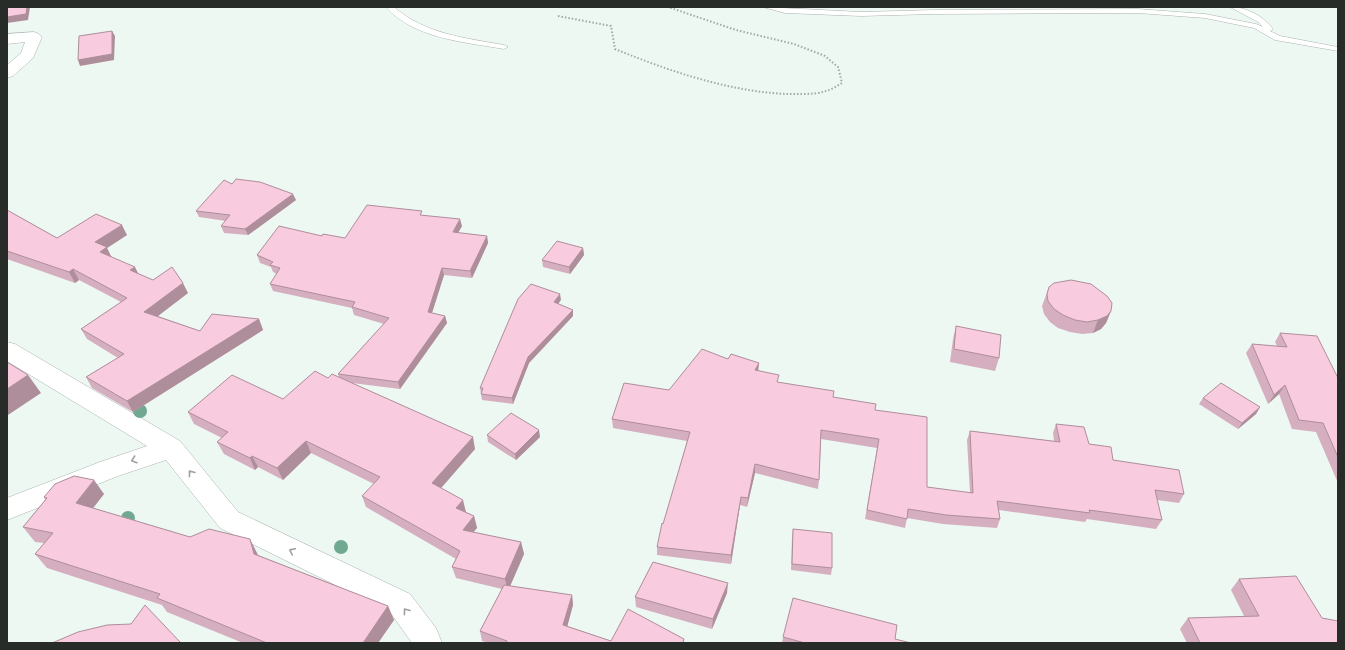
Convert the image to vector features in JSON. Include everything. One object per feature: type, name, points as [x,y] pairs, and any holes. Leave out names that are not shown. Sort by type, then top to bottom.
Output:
[{"type":"street","points":[[7,39],[34,37],[28,55],[7,73]]},
{"type":"street","points":[[7,350],[171,448],[228,520],[400,603],[426,638],[426,643]]},
{"type":"street","points":[[7,509],[109,469],[171,448]]},
{"type":"lane","points":[[390,7],[398,16],[438,35],[504,47]]},
{"type":"lane","points":[[767,7],[785,11],[861,14],[934,12],[1138,11],[1205,16],[1256,26],[1278,38],[1338,49]]},
{"type":"lane","points":[[1234,7],[1261,20],[1278,38]]},
{"type":"path","points":[[558,16],[611,26],[615,49],[640,60],[736,88],[784,94],[824,92],[842,83],[838,66],[825,56],[794,44],[695,17],[668,7]]},
{"type":"building","points":[[7,7],[27,7],[26,14],[7,17]]},
{"type":"building","points":[[112,31],[112,54],[78,60],[79,36]]},
{"type":"building","points":[[236,179],[260,182],[293,194],[245,229],[221,226],[230,215],[196,211],[224,180],[232,184]]},
{"type":"building","points":[[367,205],[422,211],[420,215],[460,219],[453,232],[487,236],[470,271],[442,268],[428,312],[445,316],[398,382],[338,374],[389,318],[352,307],[355,302],[270,284],[280,268],[270,265],[273,262],[257,255],[279,226],[322,236],[323,234],[345,238]]},
{"type":"building","points":[[7,210],[57,238],[96,214],[122,225],[95,242],[107,247],[100,252],[135,267],[130,270],[153,280],[172,267],[183,283],[144,312],[200,331],[212,314],[259,319],[127,401],[86,377],[124,354],[81,329],[127,298],[73,269],[69,272],[7,251]]},
{"type":"building","points":[[557,241],[583,248],[569,267],[542,260]]},
{"type":"building","points":[[1071,280],[1091,284],[1107,296],[1112,303],[1111,311],[1107,316],[1098,320],[1087,322],[1075,320],[1054,309],[1048,301],[1047,294],[1049,287],[1054,283]]},
{"type":"building","points":[[531,284],[560,294],[554,302],[573,310],[528,357],[512,398],[481,394],[483,388],[480,388],[518,299]]},
{"type":"building","points":[[956,326],[1001,335],[999,358],[954,349]]},
{"type":"building","points":[[1280,333],[1317,336],[1338,378],[1338,457],[1323,423],[1299,420],[1285,385],[1274,395],[1252,344],[1287,347]]},
{"type":"building","points":[[702,349],[728,359],[731,354],[759,363],[755,370],[779,375],[777,382],[834,391],[833,397],[876,404],[875,410],[927,417],[927,487],[973,493],[970,431],[1060,442],[1056,424],[1084,427],[1089,444],[1111,447],[1113,460],[1179,470],[1184,494],[1155,490],[1162,520],[1089,510],[1090,513],[997,501],[1000,519],[946,515],[908,509],[907,519],[867,510],[879,439],[821,430],[819,480],[755,464],[748,498],[741,497],[731,555],[657,547],[662,523],[663,524],[690,432],[612,419],[624,383],[669,390]]},
{"type":"building","points":[[7,362],[28,375],[7,389]]},
{"type":"building","points":[[315,371],[328,378],[332,374],[473,437],[432,483],[463,500],[456,508],[474,516],[463,530],[521,542],[505,579],[452,567],[460,551],[362,496],[380,477],[306,441],[277,468],[252,456],[250,458],[217,442],[228,432],[188,412],[232,375],[283,399]]},
{"type":"building","points":[[1221,383],[1260,407],[1242,423],[1203,398]]},
{"type":"building","points":[[511,413],[539,430],[515,454],[487,435]]},
{"type":"building","points":[[74,476],[94,480],[76,503],[190,537],[209,529],[250,539],[254,554],[388,606],[363,643],[267,643],[157,598],[160,594],[35,554],[53,533],[23,527],[47,498],[44,497],[55,484]]},
{"type":"building","points":[[793,529],[832,533],[832,568],[792,564]]},
{"type":"building","points":[[653,562],[728,583],[713,619],[635,597]]},
{"type":"building","points":[[1296,576],[1322,618],[1338,621],[1338,643],[1200,643],[1188,618],[1259,616],[1239,579]]},
{"type":"building","points":[[504,585],[572,595],[563,625],[611,641],[628,609],[684,639],[683,643],[506,643],[507,641],[480,631]]},
{"type":"building","points":[[793,598],[897,625],[895,639],[911,643],[805,643],[783,637]]},
{"type":"building","points":[[145,605],[181,643],[52,643],[78,632],[107,625],[131,624]]}]
